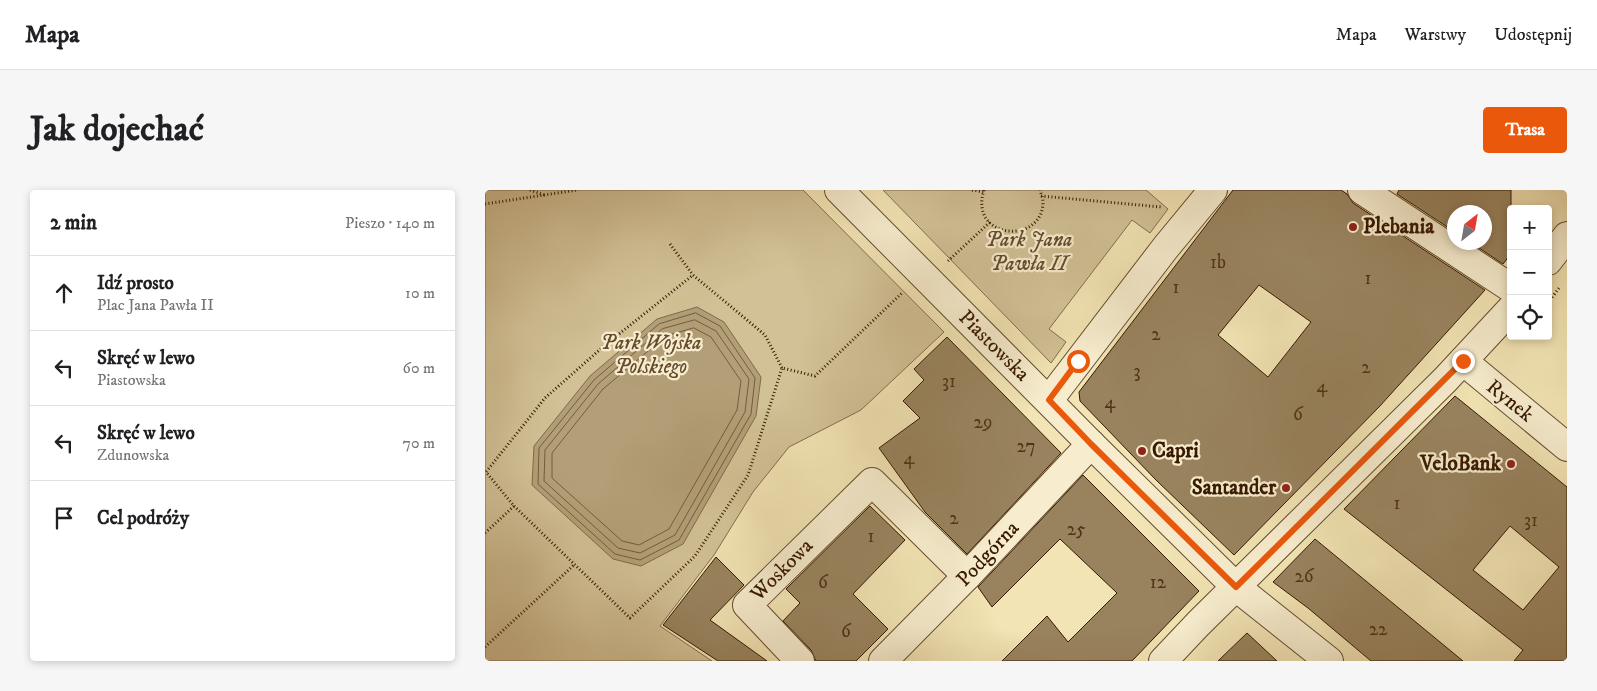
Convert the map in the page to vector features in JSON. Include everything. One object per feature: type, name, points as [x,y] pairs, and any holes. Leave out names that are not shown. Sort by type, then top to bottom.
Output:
[{"type":"street","name":"Piastowska","points":[[839,190],[1236,587],[1329,661]]},
{"type":"street","points":[[1049,400],[1166,247],[1213,190]]},
{"type":"street","points":[[1362,190],[1507,285]]},
{"type":"street","points":[[1552,255],[1567,236]]},
{"type":"street","points":[[1163,661],[1463,361],[1507,313]]},
{"type":"street","name":"Rynek","points":[[1463,361],[1567,447]]},
{"type":"street","name":"Podgórna","points":[[883,661],[967,576],[1091,444]]},
{"type":"street","name":"Woskowa","points":[[800,661],[747,605],[872,482],[967,576]]},
{"type":"path","points":[[530,190],[544,195]]},
{"type":"path","points":[[485,204],[577,190]]},
{"type":"path","points":[[973,190],[984,191],[981,199],[983,212],[990,222],[1004,231],[1013,233],[1031,226],[1039,215],[1043,202],[1041,190]]},
{"type":"path","points":[[1041,196],[1196,211]]},
{"type":"path","points":[[946,263],[990,222]]},
{"type":"path","points":[[670,244],[693,275],[765,336],[782,368],[748,475],[695,556],[630,618],[513,506],[486,472],[545,398],[604,346],[693,275]]},
{"type":"path","points":[[782,368],[815,376],[907,289]]},
{"type":"path","points":[[485,533],[513,506]]},
{"type":"path","points":[[485,648],[575,564]]},
{"type":"green space","name":"Park Wojska Polskiego","points":[[485,190],[803,190],[944,332],[861,410],[789,447],[753,492],[714,555],[660,626],[712,661],[485,661]]},
{"type":"green space","name":"Park Jana Pawła II","points":[[883,190],[1146,190],[1168,209],[1150,233],[1132,220],[1049,329],[1066,342],[1051,363]]},
{"type":"water","points":[[697,307],[724,322],[761,377],[756,416],[683,544],[641,566],[613,559],[532,485],[534,446],[590,376],[657,319]]},
{"type":"building","points":[[1233,190],[1341,190],[1347,194],[1353,203],[1485,290],[1379,407],[1234,555],[1156,480],[1080,401],[1079,392]],"holes":[[[1259,285],[1311,322],[1268,377],[1218,335]]]},
{"type":"building","points":[[1399,190],[1511,190],[1511,205],[1507,205],[1507,259],[1503,264],[1482,250],[1492,250],[1492,205],[1447,205],[1447,227],[1397,194]]},
{"type":"building","points":[[947,337],[1061,453],[967,554],[925,512],[879,448],[920,418],[903,401],[924,380],[914,369]]},
{"type":"building","points":[[1455,396],[1567,487],[1567,661],[1514,661],[1523,650],[1344,509]],"holes":[[[1510,526],[1559,567],[1523,610],[1473,570]]]},
{"type":"building","points":[[1083,475],[1199,591],[1132,661],[1002,661],[1047,616],[1068,642],[1117,593],[1060,539],[992,607],[978,587]]},
{"type":"building","points":[[870,506],[905,540],[853,594],[888,629],[856,661],[816,661],[811,650],[783,621],[800,603],[786,589]]},
{"type":"building","points":[[1315,539],[1463,661],[1371,661],[1308,608],[1273,582]]},
{"type":"building","points":[[716,557],[744,585],[710,620],[767,661],[718,661],[663,625]]},
{"type":"building","points":[[1247,633],[1277,661],[1218,661]]},
{"type":"place","name":"Plebania","points":[[1353,227]]},
{"type":"place","name":"Capri","points":[[1142,451]]},
{"type":"place","name":"VeloBank","points":[[1511,464]]},
{"type":"place","name":"Santander","points":[[1286,488]]},
{"type":"route","points":[[1078,361],[1049,400],[1236,587],[1463,361]]}]
